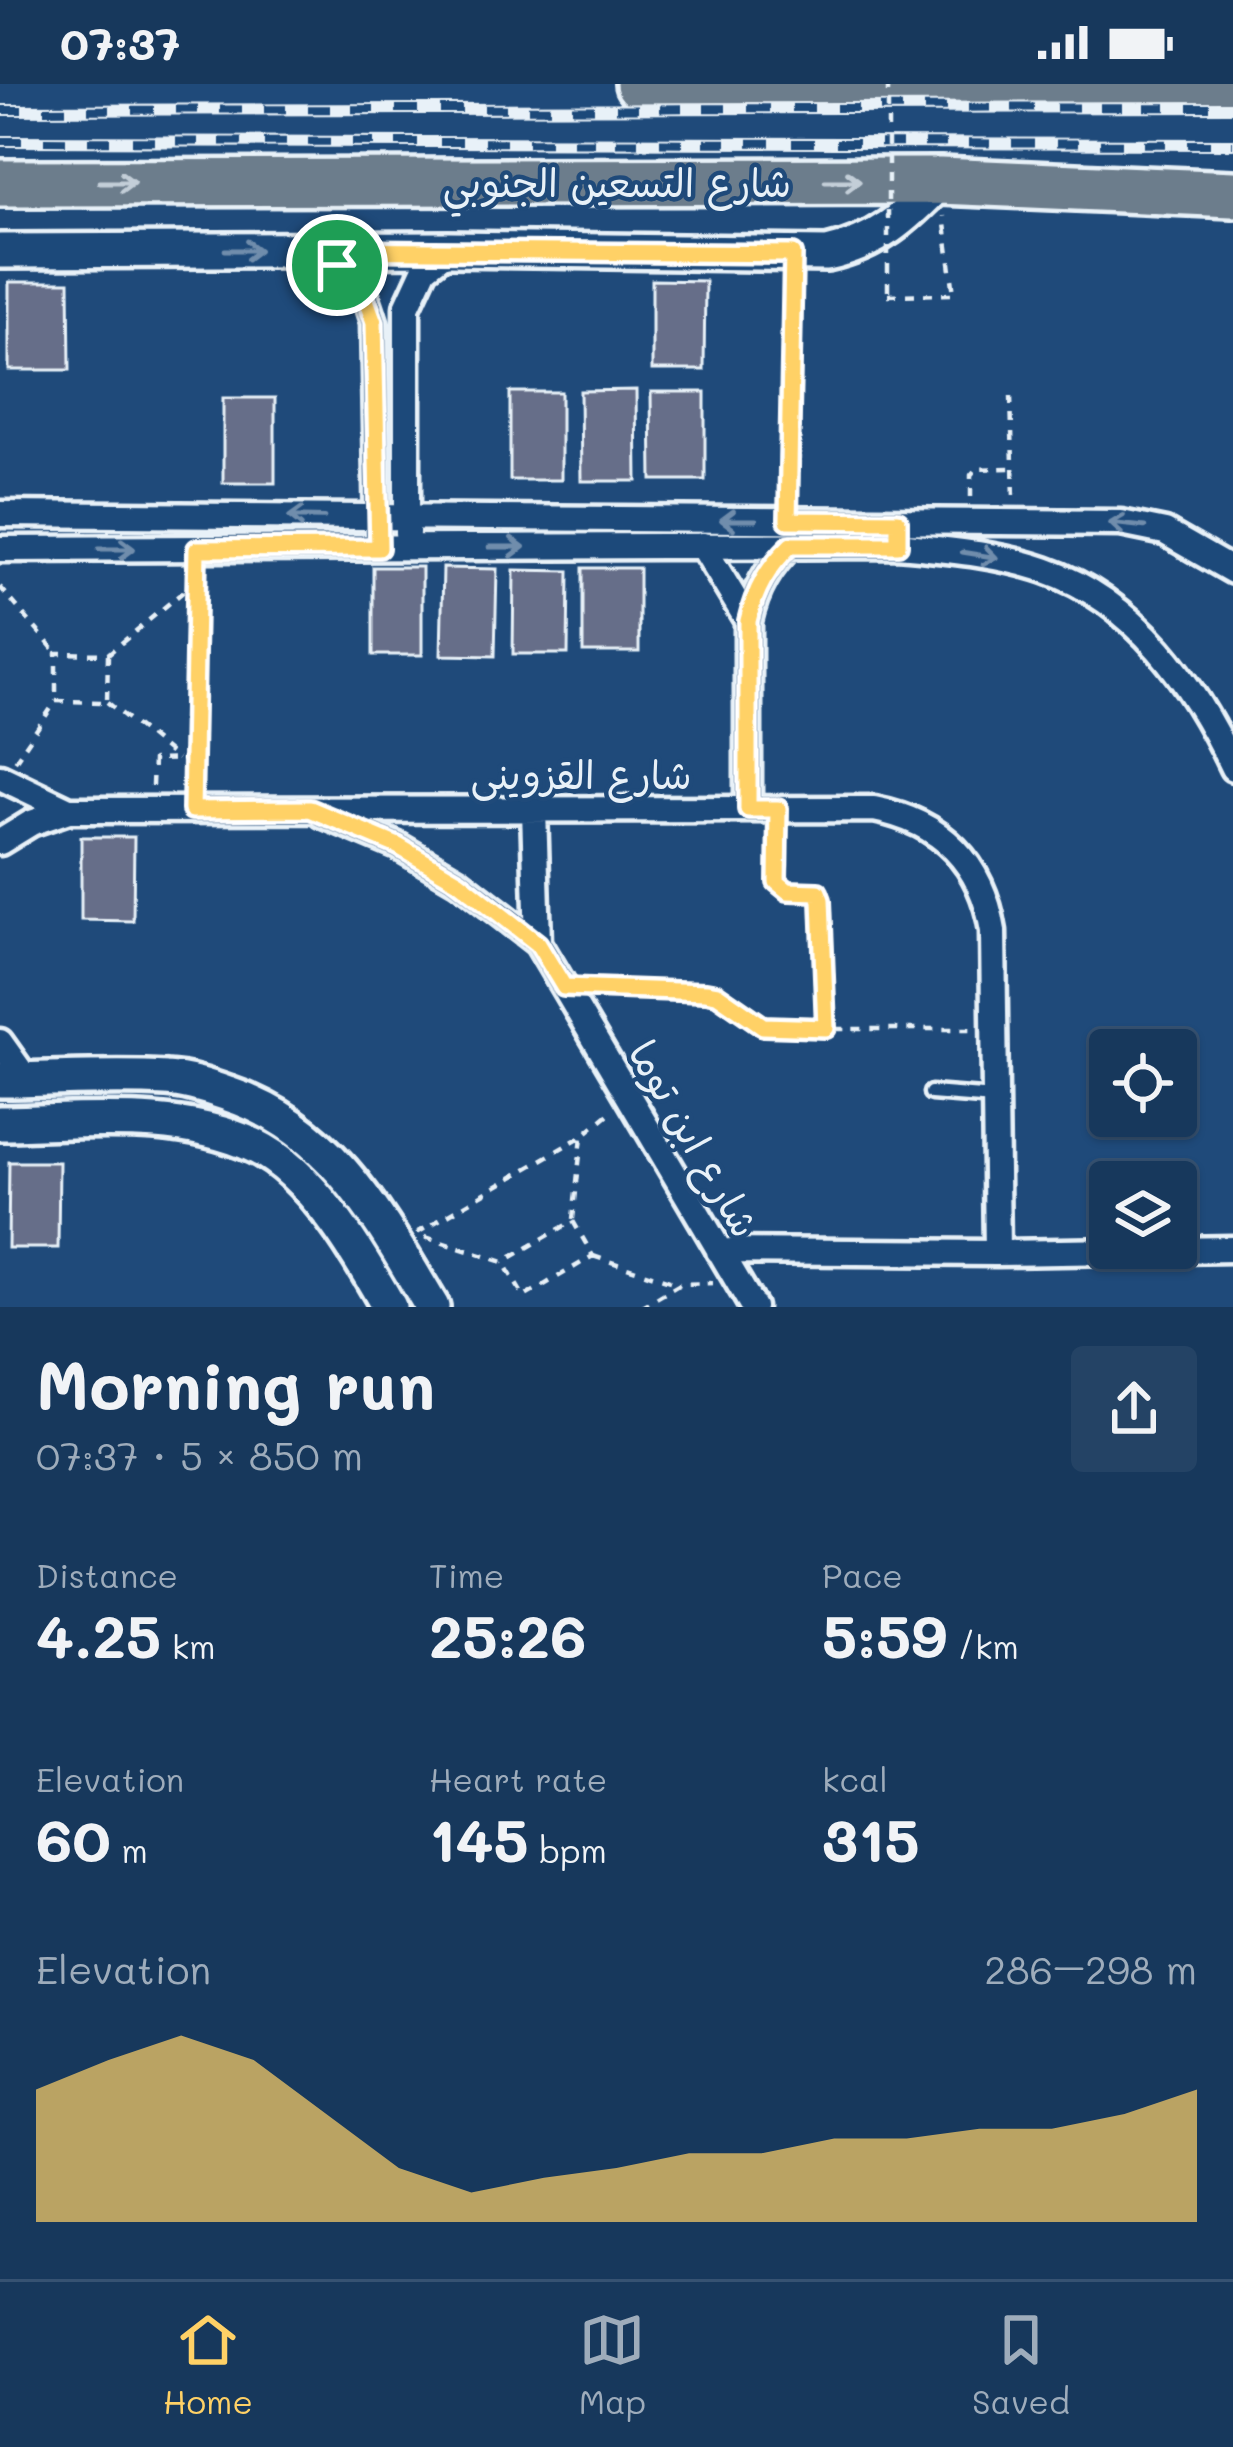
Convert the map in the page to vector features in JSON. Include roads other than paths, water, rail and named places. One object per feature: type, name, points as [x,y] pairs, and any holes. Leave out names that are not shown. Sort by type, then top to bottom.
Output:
[{"type":"highway","points":[[639,84],[1233,85]]},
{"type":"highway","name":"شارع التسعين الجنوبي","points":[[0,183],[940,181],[1228,195]]},
{"type":"street","points":[[0,251],[449,249],[827,254],[881,236],[940,181]]},
{"type":"street","points":[[408,548],[407,308],[416,280],[449,249]]},
{"type":"street","points":[[314,250],[351,276],[370,304],[374,322],[379,548]]},
{"type":"street","points":[[0,514],[407,517],[790,532],[898,533],[972,522],[1142,525],[1165,532],[1233,571]]},
{"type":"street","points":[[4,555],[702,545],[790,532]]},
{"type":"street","points":[[748,809],[748,621],[753,597],[790,532]]},
{"type":"street","points":[[898,533],[1048,571],[1096,598],[1169,659],[1209,717],[1233,768]]},
{"type":"street","points":[[702,545],[748,621]]},
{"type":"street","name":"شارع القزوينى","points":[[1,778],[69,810]]},
{"type":"street","name":"شارع ابن توما","points":[[310,809],[398,846],[458,881],[538,944],[753,1307]]},
{"type":"street","name":"شارع ابن توما","points":[[534,809],[538,944]]},
{"type":"street","name":"شارع القزوينى","points":[[0,842],[31,823],[69,810],[874,809],[901,814],[947,839],[980,880],[989,905],[998,1253]]},
{"type":"street","points":[[0,1042],[13,1080],[168,1079],[266,1107],[299,1127],[352,1178],[432,1307]]},
{"type":"street","points":[[0,1123],[131,1121],[220,1133],[259,1148],[297,1177],[359,1254],[389,1307]]},
{"type":"street","points":[[719,1251],[1233,1249]]},
{"type":"lane","points":[[778,809],[778,866]]},
{"type":"lane","points":[[931,1093],[995,1098]]},
{"type":"railway","points":[[0,110],[1233,107]]},
{"type":"railway","points":[[0,141],[1233,144]]}]
